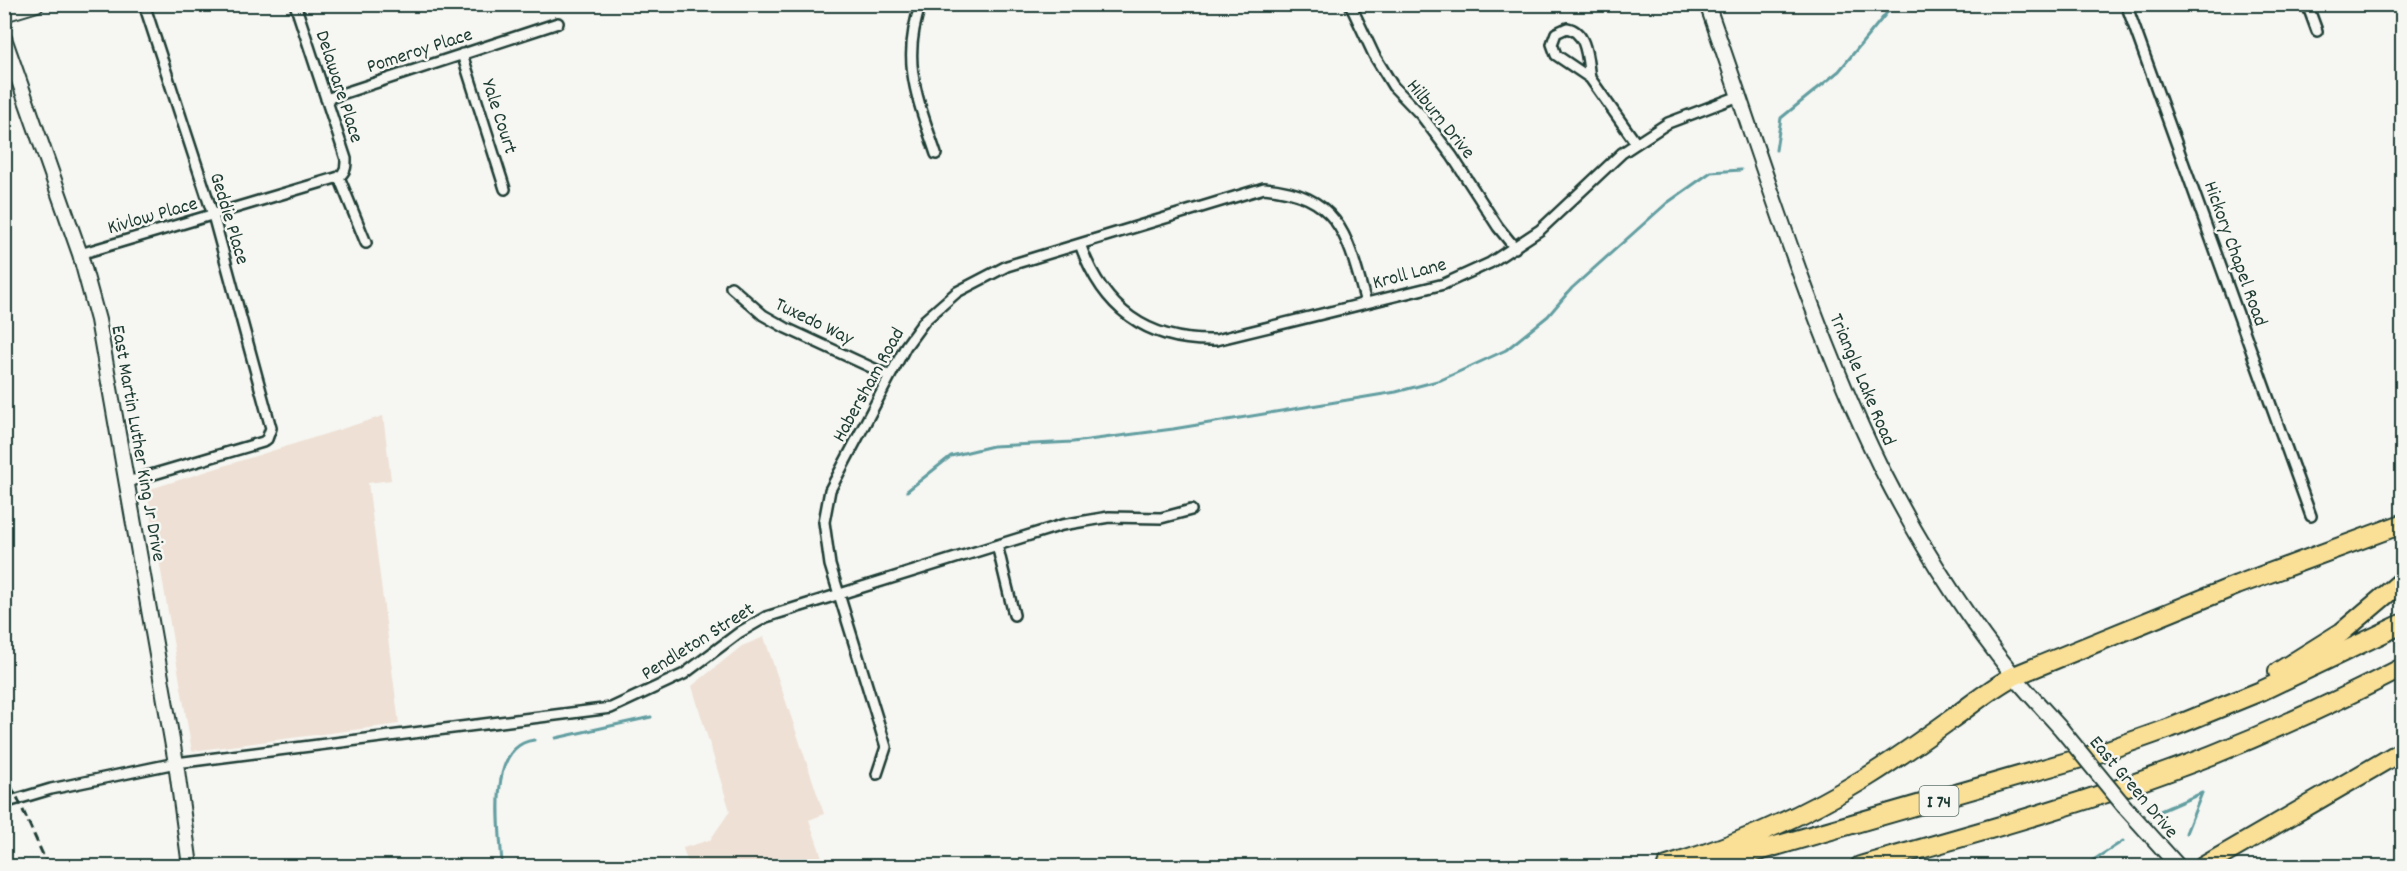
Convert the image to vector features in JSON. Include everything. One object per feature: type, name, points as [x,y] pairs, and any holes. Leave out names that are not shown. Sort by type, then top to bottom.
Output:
[{"type":"highway","points":[[1667,867],[1758,834],[1830,799],[1868,777],[1921,741],[1995,685],[2014,676],[2236,585],[2403,524]]},
{"type":"highway","points":[[2170,728],[2202,708],[2296,662],[2342,632],[2403,581]]},
{"type":"highway","name":"I 74","points":[[1706,867],[2102,752],[2170,728],[2311,669],[2403,624]]},
{"type":"highway","name":"I 74","points":[[1860,867],[2077,802],[2167,771],[2277,728],[2403,668]]},
{"type":"highway","points":[[2277,728],[2307,723],[2403,678]]},
{"type":"highway","points":[[2204,867],[2403,751]]},
{"type":"main road","points":[[4,14],[37,4]]},
{"type":"main road","name":"Triangle Lake Road","points":[[1707,4],[1810,302],[1842,381],[1881,467],[1926,549],[1980,632],[2014,676],[2062,730]]},
{"type":"main road","name":"East Martin Luther King Jr Drive","points":[[4,38],[80,254],[98,320],[176,763],[190,867]]},
{"type":"main road","name":"East Green Drive","points":[[2062,730],[2178,867]]},
{"type":"street","name":"Geddie Place","points":[[127,482],[263,442],[270,434],[271,423],[213,215],[144,4]]},
{"type":"street","name":"Delaware Place","points":[[295,4],[346,159],[346,167],[339,177]]},
{"type":"street","points":[[921,4],[913,25],[910,47],[911,75],[936,154]]},
{"type":"street","name":"Hilburn Drive","points":[[1350,4],[1369,46],[1393,86],[1421,115],[1452,156],[1498,227],[1515,248]]},
{"type":"street","name":"Hickory Chapel Road","points":[[2126,4],[2311,516]]},
{"type":"street","points":[[2307,4],[2317,31]]},
{"type":"street","name":"Pomeroy Place","points":[[326,99],[558,23]]},
{"type":"street","points":[[1590,78],[1583,40],[1579,34],[1568,28],[1557,33],[1552,45],[1556,55],[1590,78],[1636,143]]},
{"type":"street","name":"Yale Court","points":[[462,54],[505,189]]},
{"type":"street","name":"Kroll Lane","points":[[1080,244],[1095,279],[1118,307],[1145,327],[1178,338],[1216,340],[1444,284],[1490,263],[1539,230],[1613,160],[1636,143],[1668,123],[1739,96]]},
{"type":"street","name":"Kivlow Place","points":[[80,254],[339,177]]},
{"type":"street","points":[[339,177],[366,243]]},
{"type":"street","name":"Habersham Road","points":[[877,774],[886,747],[830,565],[824,522],[830,490],[906,346],[925,320],[957,292],[1008,266],[1264,188],[1283,190],[1313,202],[1339,225],[1350,244],[1366,303]]},
{"type":"street","name":"Tuxedo Way","points":[[731,287],[763,315],[786,328],[890,376]]},
{"type":"street","name":"Pendleton Street","points":[[4,803],[51,789],[176,763],[611,708],[684,674],[740,632],[766,617],[1062,525],[1109,517],[1161,518],[1191,510]]},
{"type":"street","points":[[997,545],[1014,615]]},
{"type":"shaded area","points":[[383,416],[391,480],[368,483],[399,724],[192,751],[147,490]]},
{"type":"shaded area","points":[[764,637],[824,814],[809,820],[825,866],[689,866],[683,848],[710,840],[730,811],[692,686],[742,646]]},
{"type":"waterway","points":[[1776,150],[1781,118],[1839,71],[1894,4]]},
{"type":"waterway","points":[[907,491],[951,456],[993,446],[1073,442],[1173,429],[1396,392],[1441,380],[1506,350],[1548,316],[1572,288],[1667,203],[1711,172],[1741,170]]},
{"type":"waterway","points":[[556,738],[651,717]]},
{"type":"waterway","points":[[502,866],[499,813],[502,774],[508,757],[519,746],[534,740]]},
{"type":"waterway","points":[[2158,812],[2202,793]]},
{"type":"waterway","points":[[2186,833],[2202,793]]},
{"type":"waterway","points":[[2084,866],[2123,841]]},
{"type":"railway","points":[[4,774],[18,799],[48,866]]}]
